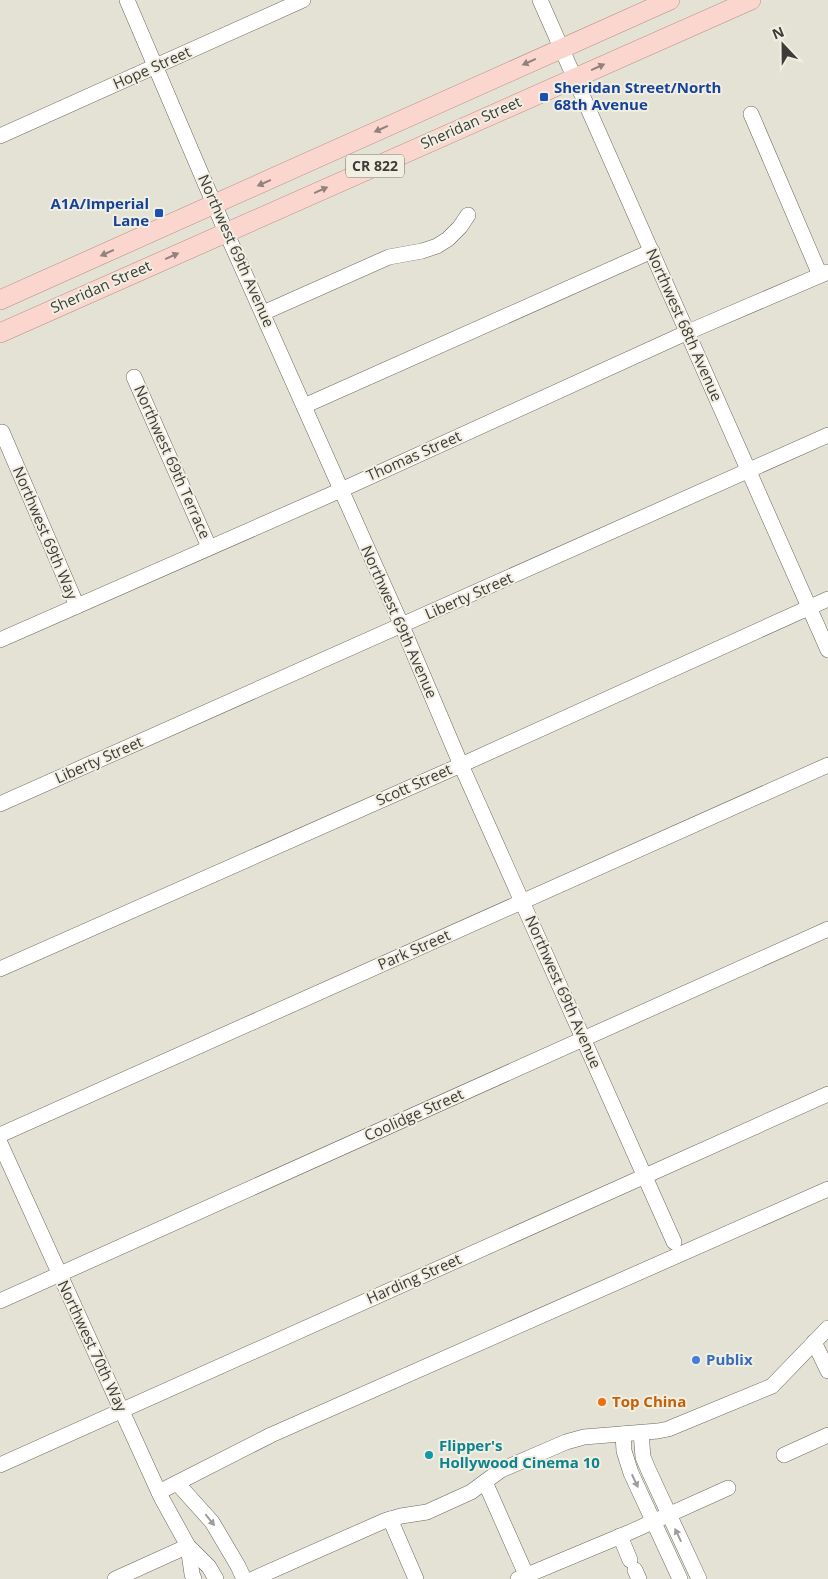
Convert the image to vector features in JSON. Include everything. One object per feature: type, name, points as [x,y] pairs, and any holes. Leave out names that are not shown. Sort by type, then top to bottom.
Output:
[{"type":"main road","name":"Sheridan Street","points":[[0,300],[670,0]]},
{"type":"main road","name":"Sheridan Street","points":[[0,332],[751,0]]},
{"type":"street","name":"Northwest 69th Avenue","points":[[128,0],[226,232],[674,1242]]},
{"type":"street","name":"Hope Street","points":[[0,136],[303,0]]},
{"type":"street","name":"Northwest 68th Avenue","points":[[540,0],[828,650]]},
{"type":"street","points":[[751,114],[824,273]]},
{"type":"street","points":[[263,313],[389,257],[422,251],[437,246],[448,239],[460,227],[468,215]]},
{"type":"street","points":[[304,406],[652,251]]},
{"type":"street","name":"Thomas Street","points":[[0,640],[341,490],[688,332],[824,273]]},
{"type":"street","name":"Northwest 69th Terrace","points":[[134,377],[210,547]]},
{"type":"street","name":"Northwest 69th Way","points":[[2,432],[77,606]]},
{"type":"street","name":"Liberty Street","points":[[0,804],[828,435]]},
{"type":"street","name":"Scott Street","points":[[0,969],[828,600]]},
{"type":"street","name":"Park Street","points":[[0,1136],[523,900],[828,765]]},
{"type":"street","name":"Coolidge Street","points":[[0,1301],[828,929]]},
{"type":"street","name":"Harding Street","points":[[0,1465],[828,1094]]},
{"type":"street","name":"Northwest 70th Way","points":[[0,1143],[159,1492],[188,1546],[209,1567],[216,1579]]},
{"type":"street","points":[[159,1492],[272,1436],[828,1189]]},
{"type":"street","points":[[253,1579],[390,1519],[427,1512],[470,1492],[501,1470],[566,1442],[584,1437],[668,1429],[772,1386],[828,1328]]},
{"type":"street","points":[[814,1342],[828,1371]]},
{"type":"street","points":[[640,1432],[643,1457],[699,1579]]},
{"type":"street","points":[[622,1434],[626,1460],[680,1579]]},
{"type":"street","points":[[784,1455],[828,1435]]},
{"type":"street","points":[[485,1482],[524,1578],[728,1488]]},
{"type":"street","points":[[177,1483],[212,1522],[244,1579]]},
{"type":"street","points":[[390,1519],[416,1579]]},
{"type":"street","points":[[620,1536],[634,1570]]},
{"type":"street","points":[[115,1579],[188,1546]]},
{"type":"street","name":"Northwest 70th Way","points":[[188,1546],[194,1579]]},
{"type":"place","name":"Sheridan Street/North 68th Avenue","points":[[544,97]]},
{"type":"place","name":"A1A/Imperial Lane","points":[[159,213]]},
{"type":"place","name":"Publix","points":[[696,1360]]},
{"type":"place","name":"Top China","points":[[602,1402]]},
{"type":"place","name":"Flipper's Hollywood Cinema 10","points":[[429,1455]]}]
